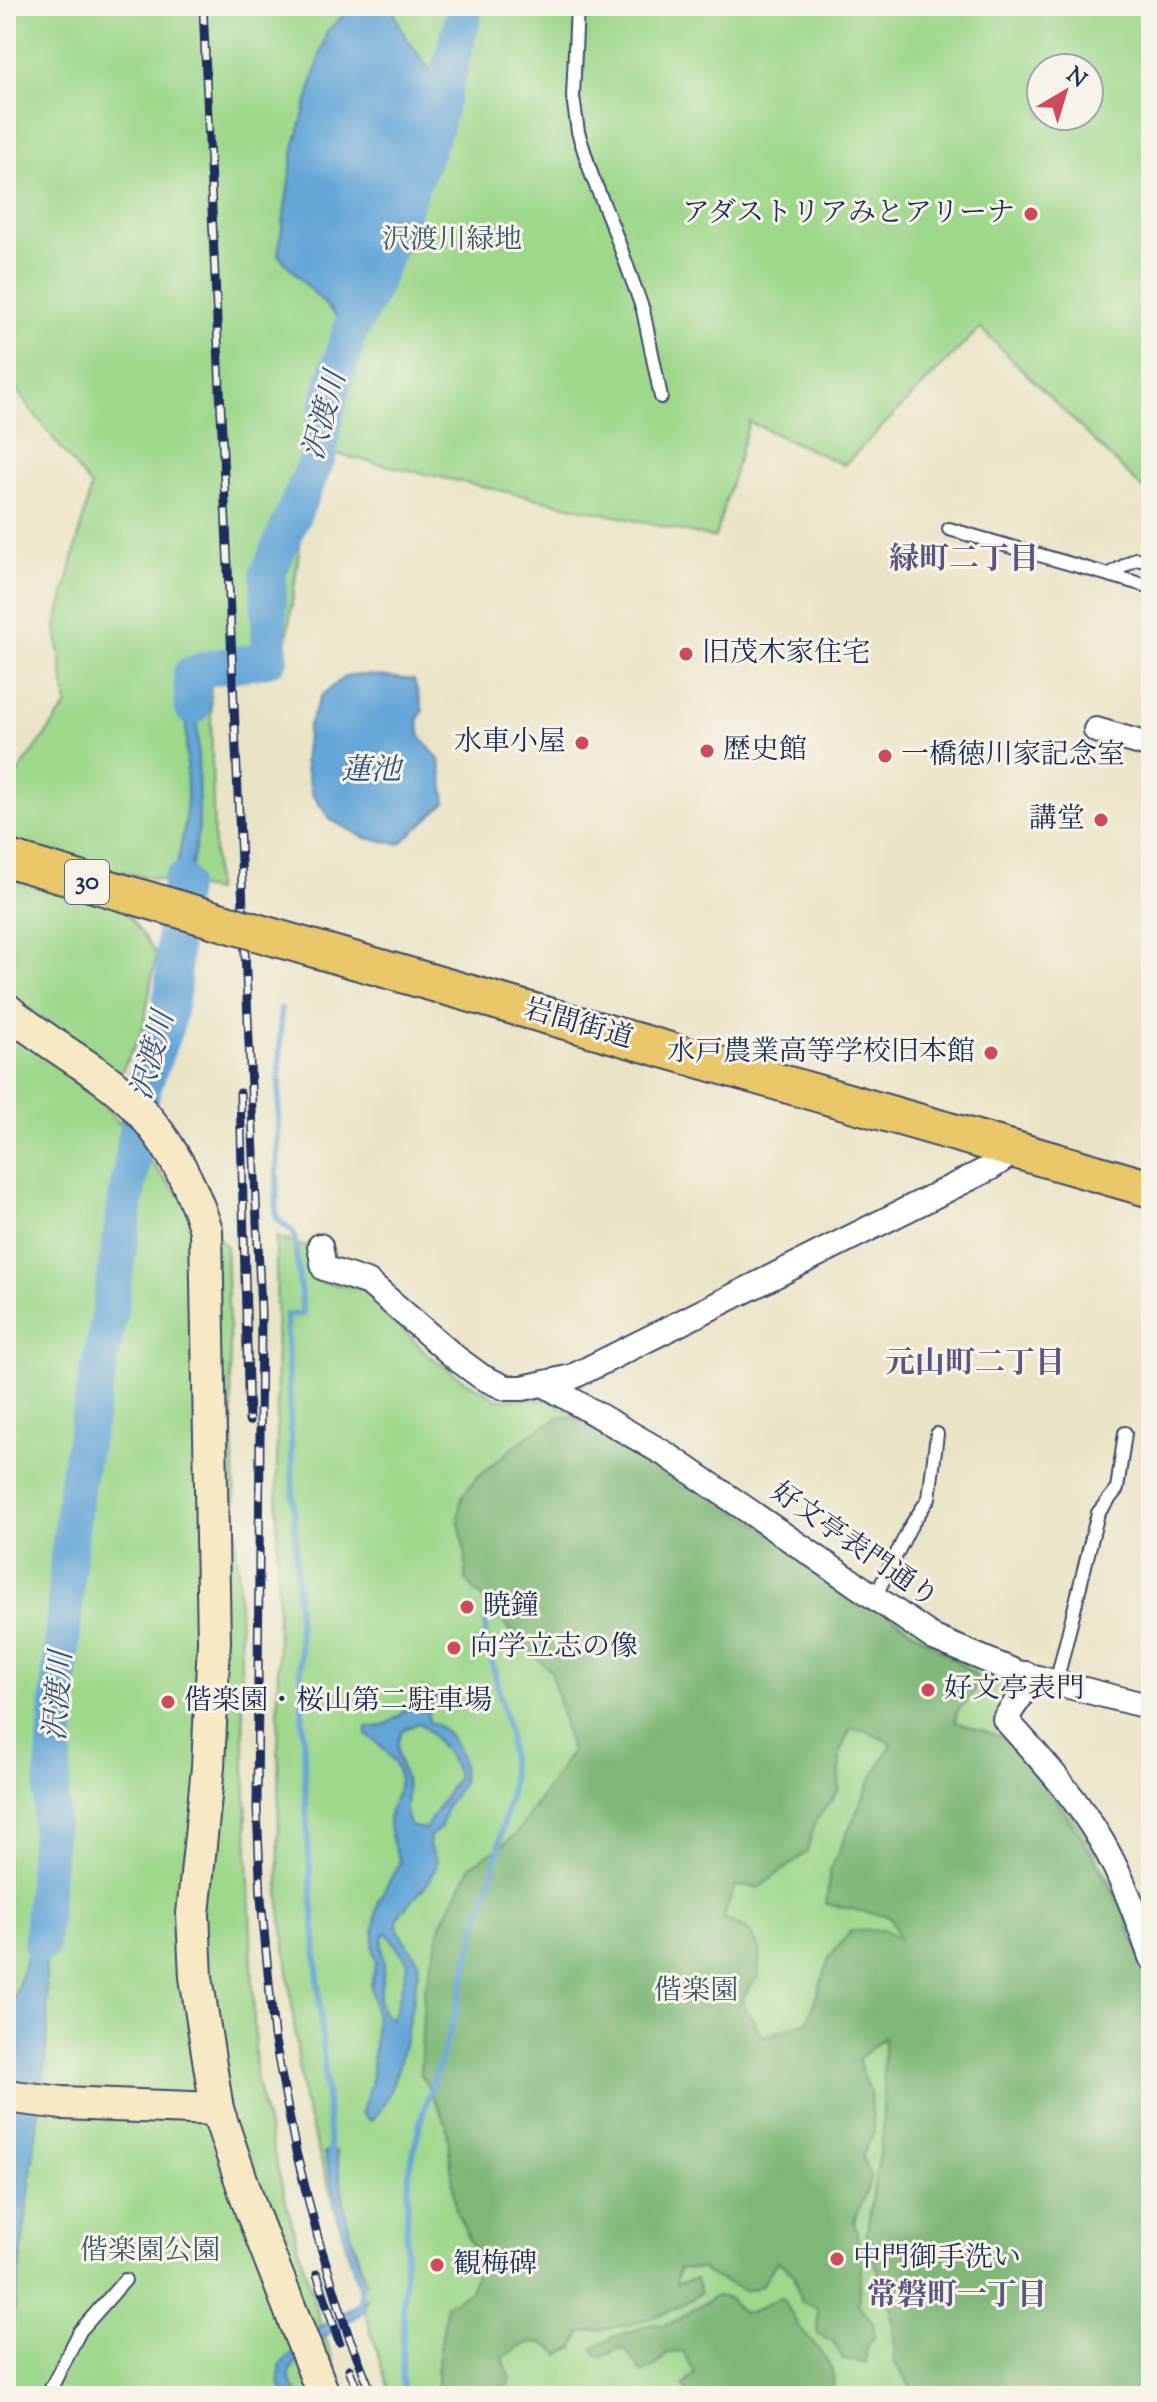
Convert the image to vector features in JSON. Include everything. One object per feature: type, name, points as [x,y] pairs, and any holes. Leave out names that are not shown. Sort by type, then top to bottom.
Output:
[{"type":"main road","name":"岩間街道","points":[[6,858],[1151,1189]]},
{"type":"street","points":[[1096,730],[1151,746]]},
{"type":"street","points":[[6,1009],[108,1081],[141,1113],[189,1183],[206,1230],[214,1641],[208,1767],[193,1914],[196,1977],[217,2109],[252,2212],[324,2396]]},
{"type":"street","points":[[320,1246],[324,1268],[369,1283],[482,1377],[506,1388],[523,1388],[572,1377],[990,1168],[1015,1151]]},
{"type":"street","name":"好文亭表門通り","points":[[544,1384],[667,1455],[934,1638],[1026,1674],[1151,1707]]},
{"type":"street","points":[[1026,1674],[1020,1697],[1005,1719],[1053,1772],[1101,1840],[1131,1900],[1151,1957]]},
{"type":"street","points":[[6,2096],[62,2103],[217,2109]]},
{"type":"lane","points":[[577,6],[573,97],[578,132],[643,310],[661,397]]},
{"type":"lane","points":[[949,529],[1151,587]]},
{"type":"lane","points":[[1110,574],[1136,559],[1151,562]]},
{"type":"lane","points":[[1056,1683],[1098,1513],[1117,1489],[1125,1433]]},
{"type":"lane","points":[[875,1597],[910,1527],[929,1498],[937,1434]]},
{"type":"lane","points":[[47,2396],[80,2331],[125,2280]]},
{"type":"green space","points":[[6,6],[1151,6],[1151,497],[980,328],[844,465],[749,422],[715,538],[313,449],[286,647],[210,671],[215,891],[94,866],[156,954],[143,1030],[104,1105],[226,1246],[256,2076],[296,2238],[345,2396],[6,2396],[6,789],[67,705],[56,627],[91,487],[6,377]]},
{"type":"green space","name":"偕楽園","points":[[276,1237],[312,1249],[320,1282],[364,1288],[426,1353],[463,1380],[498,1399],[548,1399],[1000,1673],[1016,1699],[997,1722],[1032,1758],[1079,1826],[1131,1916],[1151,1985],[1151,2396],[390,2396],[303,2099],[279,1895]]},
{"type":"green space","name":"偕楽園","points":[[562,1416],[589,1419],[762,1526],[976,1675],[974,1692],[957,1712],[955,1722],[1004,1738],[1043,1780],[1081,1837],[1124,1910],[1151,1992],[1151,2396],[919,2396],[915,2393],[893,2360],[895,2349],[891,2307],[866,2236],[883,2132],[884,2037],[858,2060],[870,2093],[874,2132],[862,2156],[871,2179],[854,2221],[862,2257],[858,2304],[873,2323],[874,2336],[866,2347],[866,2363],[844,2360],[833,2343],[817,2333],[818,2309],[800,2301],[794,2274],[777,2261],[762,2286],[744,2291],[702,2269],[679,2268],[676,2284],[696,2279],[700,2293],[674,2309],[612,2328],[581,2332],[574,2348],[560,2355],[545,2344],[525,2344],[503,2358],[510,2380],[501,2396],[438,2396],[438,2362],[446,2305],[470,2291],[479,2260],[456,2211],[446,2123],[420,2072],[424,1993],[442,1922],[471,1866],[515,1836],[571,1752],[551,1671],[465,1579],[466,1558],[458,1517],[462,1497],[476,1478],[530,1434]],"holes":[[[850,1729],[865,1730],[892,1744],[872,1778],[830,1870],[826,1904],[890,1917],[899,1939],[883,1930],[851,1931],[829,1958],[808,2021],[763,2037],[741,2000],[758,1976],[760,1949],[749,1931],[723,1918],[735,1886],[759,1888],[807,1852],[815,1822],[839,1790],[840,1753]]]},
{"type":"green space","points":[[716,2296],[730,2299],[737,2308],[748,2313],[782,2298],[830,2367],[833,2386],[829,2396],[690,2396],[683,2386],[695,2373],[683,2352],[667,2353],[658,2364],[642,2373],[626,2350],[619,2348],[603,2357],[593,2348],[614,2337],[653,2324],[664,2325],[675,2321]]},
{"type":"water","points":[[354,6],[391,6],[404,34],[443,89],[350,331],[278,255],[294,148],[327,31]]},
{"type":"water","points":[[325,460],[275,575],[272,594],[274,664],[262,619],[262,570]]},
{"type":"water","points":[[209,660],[204,673],[197,679],[199,827],[185,900],[171,898],[187,798],[185,668]]},
{"type":"water","name":"蓮池","points":[[347,675],[414,680],[423,711],[418,719],[421,737],[440,761],[446,802],[400,844],[365,838],[331,820],[312,794],[304,761],[308,727],[321,696]]},
{"type":"water","points":[[423,1688],[437,1696],[427,1710],[429,1722],[452,1739],[460,1755],[462,1784],[447,1805],[441,1828],[430,1836],[429,1846],[437,1861],[434,1872],[398,1918],[398,1929],[419,1964],[396,2073],[380,2111],[370,2121],[361,2114],[371,2084],[376,2019],[371,1985],[376,1962],[373,1945],[376,1915],[378,1901],[400,1862],[389,1825],[399,1779],[386,1751],[367,1735],[367,1727],[392,1721]],"holes":[[[419,1723],[442,1747],[457,1777],[425,1829],[412,1827],[408,1822],[407,1789],[398,1749],[402,1732]],[[387,1933],[408,1962],[396,2009],[390,2019],[384,2014],[379,2001],[384,1968],[382,1940]]]},
{"type":"water","points":[[40,1896],[50,1896],[45,1941],[48,2037],[6,2378],[6,2024],[34,1933]]},
{"type":"water","points":[[336,2151],[347,2219],[366,2284],[334,2193],[324,2153]]},
{"type":"water","points":[[367,2298],[363,2312],[317,2342],[290,2370],[290,2381],[298,2396],[286,2396],[279,2383],[279,2366],[314,2331]]},
{"type":"waterway","name":"沢渡川","points":[[192,707],[191,674],[270,658],[268,573],[318,457],[330,395],[350,331],[370,293],[434,129],[466,6]]},
{"type":"waterway","name":"沢渡川","points":[[41,1945],[68,1558],[77,1480],[108,1321],[143,1088],[166,1025],[173,987],[174,929],[181,881]]},
{"type":"waterway","points":[[281,1009],[276,1218],[294,1233],[303,1314],[286,1315],[307,1827],[331,2160]]},
{"type":"waterway","points":[[404,2396],[403,2314],[409,2173],[421,2119],[456,2012],[493,1873],[512,1785],[509,1734],[485,1633],[488,1606]]},
{"type":"waterway","points":[[338,2203],[361,2285],[359,2308]]},
{"type":"railway","points":[[203,6],[261,1312],[257,1809],[261,1898],[274,2036],[296,2152],[318,2238],[348,2334],[373,2396]]},
{"type":"railway","points":[[240,1093],[249,1421]]},
{"type":"railway","points":[[317,2274],[339,2342]]},
{"type":"railway","points":[[349,2369],[360,2396]]},
{"type":"place","name":"アダストリアみとアリーナ","points":[[1031,214]]},
{"type":"place","name":"旧茂木家住宅","points":[[686,654]]},
{"type":"place","name":"水車小屋","points":[[582,743]]},
{"type":"place","name":"歴史館","points":[[707,751]]},
{"type":"place","name":"一橋徳川家記念室","points":[[885,756]]},
{"type":"place","name":"講堂","points":[[1101,820]]},
{"type":"place","name":"水戸農業高等学校旧本館","points":[[991,1053]]},
{"type":"place","name":"暁鐘","points":[[467,1607]]},
{"type":"place","name":"向学立志の像","points":[[454,1648]]},
{"type":"place","name":"好文亭表門","points":[[928,1690]]},
{"type":"place","name":"偕楽園・桜山第二駐車場","points":[[168,1702]]},
{"type":"place","name":"中門御手洗い","points":[[837,2259]]},
{"type":"place","name":"観梅碑","points":[[437,2265]]},
{"type":"district","name":"緑町二丁目","points":[[964,560]]},
{"type":"district","name":"元山町二丁目","points":[[975,1364]]},
{"type":"district","name":"常磐町一丁目","points":[[957,2296]]},
{"type":"park label","name":"沢渡川緑地","points":[[452,241]]},
{"type":"park label","name":"偕楽園公園","points":[[150,2252]]}]
